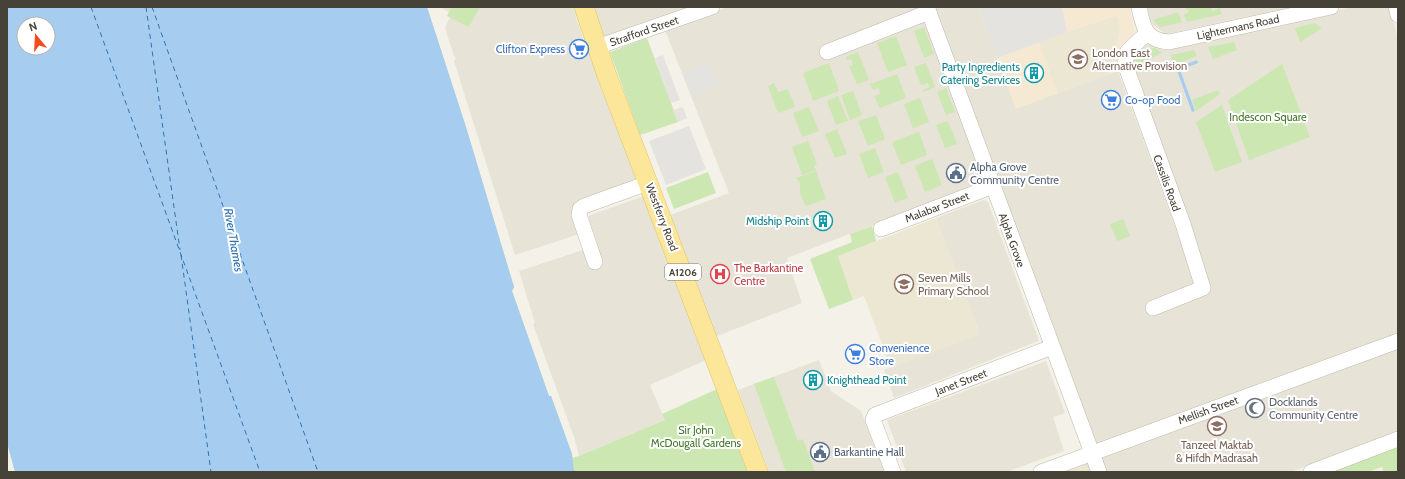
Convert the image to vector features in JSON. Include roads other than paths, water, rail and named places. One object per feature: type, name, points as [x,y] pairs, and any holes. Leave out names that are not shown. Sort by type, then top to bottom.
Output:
[{"type":"main road","name":"Westferry Road","points":[[584,7],[648,183],[758,472]]},
{"type":"street","name":"Strafford Street","points":[[598,47],[712,7]]},
{"type":"street","points":[[1139,7],[1143,26],[1147,33]]},
{"type":"street","name":"Lightermans Road","points":[[1147,33],[1156,40],[1169,42],[1331,7]]},
{"type":"street","points":[[1396,7],[1398,15]]},
{"type":"street","points":[[827,52],[928,10]]},
{"type":"street","name":"Alpha Grove","points":[[928,10],[1099,472]]},
{"type":"street","name":"Cassilis Road","points":[[1147,33],[1128,51],[1125,64],[1183,224],[1203,288],[1153,308]]},
{"type":"street","points":[[595,262],[579,215],[580,210],[584,206],[648,183]]},
{"type":"street","name":"Malabar Street","points":[[881,228],[992,186]]},
{"type":"street","name":"Mellish Street","points":[[1041,472],[1398,341]]},
{"type":"street","name":"Janet Street","points":[[893,472],[873,420],[875,415],[1052,347]]},
{"type":"street","points":[[1312,472],[1398,439]]},
{"type":"water","name":"River Thames","points":[[7,7],[427,7],[466,127],[514,287],[512,291],[549,396],[551,396],[572,454],[574,472],[15,472],[7,443]]},
{"type":"water","points":[[1197,60],[1198,63],[1180,70],[1195,111],[1192,112],[1176,68]]},
{"type":"place","name":"Clifton Express","points":[[579,49]]},
{"type":"place","name":"London East Alternative Provision","points":[[1078,59]]},
{"type":"place","name":"Party Ingredients Catering Services","points":[[1034,73]]},
{"type":"place","name":"Co-op Food","points":[[1111,100]]},
{"type":"place","name":"Alpha Grove Community Centre","points":[[956,173]]},
{"type":"place","name":"Midship Point","points":[[823,221]]},
{"type":"place","name":"The Barkantine Centre","points":[[720,274]]},
{"type":"place","name":"Seven Mills Primary School","points":[[904,284]]},
{"type":"place","name":"Convenience Store","points":[[855,354]]},
{"type":"place","name":"Knighthead Point","points":[[813,380]]},
{"type":"place","name":"Docklands Community Centre","points":[[1255,408]]},
{"type":"place","name":"Tanzeel Maktab & Hifdh Madrasah","points":[[1217,426]]},
{"type":"place","name":"Barkantine Hall","points":[[820,452]]},
{"type":"park label","name":"Indescon Square","points":[[1268,117]]},
{"type":"park label","name":"Sir John McDougall Gardens","points":[[696,436]]}]
